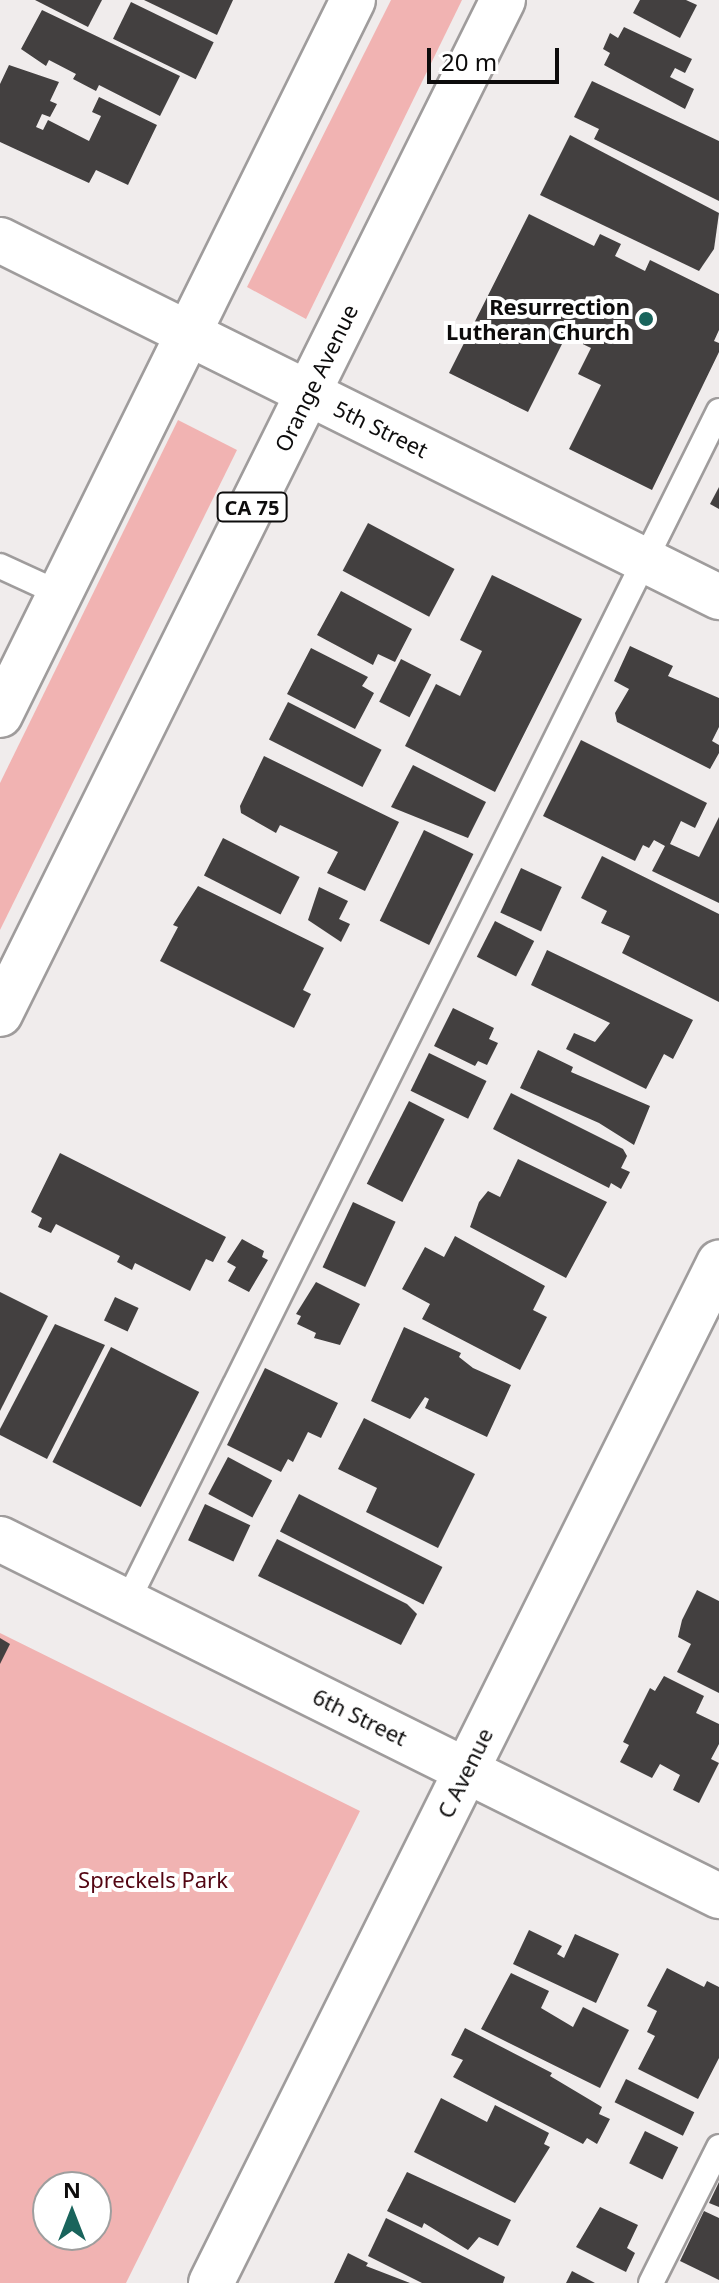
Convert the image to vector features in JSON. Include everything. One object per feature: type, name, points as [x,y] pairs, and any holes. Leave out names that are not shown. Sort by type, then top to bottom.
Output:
[{"type":"main road","points":[[0,715],[353,0]]},
{"type":"main road","name":"Orange Avenue","points":[[0,1014],[503,0]]},
{"type":"main road","name":"5th Street","points":[[0,240],[719,597]]},
{"type":"main road","name":"C Avenue","points":[[211,2283],[719,1263]]},
{"type":"main road","name":"6th Street","points":[[0,1539],[719,1896]]},
{"type":"lane","points":[[127,1602],[719,411]]},
{"type":"lane","points":[[0,566],[59,593]]},
{"type":"lane","points":[[651,2283],[719,2147]]},
{"type":"green space","points":[[391,0],[462,0],[306,319],[247,287]]},
{"type":"green space","points":[[178,420],[237,450],[0,930],[0,783]]},
{"type":"green space","name":"Spreckels Park","points":[[0,1633],[360,1811],[126,2283],[0,2283]]},
{"type":"building","points":[[35,0],[102,0],[88,27]]},
{"type":"building","points":[[144,0],[233,0],[217,35]]},
{"type":"building","points":[[640,0],[686,0],[697,5],[680,38],[633,13]]},
{"type":"building","points":[[131,2],[214,42],[196,79],[113,39]]},
{"type":"building","points":[[42,10],[180,76],[160,116],[99,85],[96,91],[73,79],[76,74],[49,60],[46,66],[21,49]]},
{"type":"building","points":[[624,27],[692,59],[685,73],[675,68],[670,77],[694,89],[685,109],[604,65],[610,53],[603,49],[610,33],[618,38]]},
{"type":"building","points":[[9,65],[59,82],[50,101],[57,104],[50,117],[42,114],[36,127],[43,130],[48,120],[89,141],[101,116],[92,112],[99,97],[157,125],[128,185],[96,170],[89,183],[0,142],[0,84]]},
{"type":"building","points":[[592,81],[719,141],[719,201],[594,139],[599,129],[574,117]]},
{"type":"building","points":[[570,135],[719,213],[714,249],[699,271],[540,195]]},
{"type":"building","points":[[529,214],[594,246],[600,234],[621,244],[615,256],[645,271],[650,260],[719,294],[719,330],[714,341],[719,343],[719,352],[652,490],[569,449],[601,385],[578,374],[591,348],[566,336],[528,412],[449,373]]},
{"type":"building","points":[[719,487],[719,509],[710,504]]},
{"type":"building","points":[[368,523],[455,569],[429,617],[343,571]]},
{"type":"building","points":[[492,575],[582,619],[495,792],[405,746],[436,684],[460,696],[482,651],[460,640]]},
{"type":"building","points":[[341,591],[412,629],[395,662],[378,654],[373,665],[317,635]]},
{"type":"building","points":[[630,646],[673,666],[668,676],[719,698],[719,727],[712,741],[719,745],[719,753],[710,769],[617,722],[615,713],[629,689],[614,681]]},
{"type":"building","points":[[311,648],[368,677],[362,686],[374,693],[355,729],[287,694]]},
{"type":"building","points":[[401,659],[431,674],[410,717],[379,702]]},
{"type":"building","points":[[288,702],[382,750],[362,787],[269,739]]},
{"type":"building","points":[[581,740],[707,803],[695,828],[681,821],[670,844],[699,857],[719,817],[719,903],[652,871],[665,846],[654,840],[649,848],[643,845],[635,861],[543,816]]},
{"type":"building","points":[[264,756],[399,822],[365,891],[327,873],[338,852],[280,825],[276,833],[241,813],[240,806]]},
{"type":"building","points":[[413,765],[486,802],[468,838],[391,807]]},
{"type":"building","points":[[424,830],[473,854],[429,945],[380,921]]},
{"type":"building","points":[[223,838],[300,877],[281,914],[204,875]]},
{"type":"building","points":[[602,856],[719,914],[719,1002],[622,953],[630,936],[601,923],[607,911],[581,898]]},
{"type":"building","points":[[521,868],[562,887],[541,931],[500,912]]},
{"type":"building","points":[[198,886],[324,948],[303,990],[311,994],[294,1028],[160,961],[178,927],[173,925]]},
{"type":"building","points":[[319,887],[348,901],[339,919],[350,924],[341,942],[308,920]]},
{"type":"building","points":[[495,921],[534,941],[516,977],[477,957]]},
{"type":"building","points":[[547,950],[693,1020],[673,1059],[664,1054],[646,1089],[566,1049],[574,1033],[595,1042],[610,1023],[531,985]]},
{"type":"building","points":[[453,1008],[494,1028],[489,1039],[498,1043],[487,1065],[478,1061],[475,1066],[434,1046]]},
{"type":"building","points":[[538,1050],[573,1067],[571,1072],[650,1106],[634,1145],[599,1123],[520,1088]]},
{"type":"building","points":[[429,1053],[487,1081],[468,1119],[411,1091]]},
{"type":"building","points":[[511,1093],[623,1149],[627,1156],[621,1168],[630,1172],[621,1189],[611,1183],[609,1188],[493,1129]]},
{"type":"building","points":[[409,1101],[445,1119],[402,1202],[367,1184]]},
{"type":"building","points":[[60,1153],[226,1237],[213,1262],[206,1259],[190,1291],[135,1263],[132,1270],[117,1262],[120,1256],[56,1224],[51,1233],[38,1227],[42,1218],[31,1212]]},
{"type":"building","points":[[518,1159],[607,1202],[566,1278],[470,1227],[479,1202],[488,1191],[500,1197]]},
{"type":"building","points":[[353,1202],[396,1222],[365,1287],[323,1267]]},
{"type":"building","points":[[455,1236],[545,1286],[533,1310],[547,1317],[520,1370],[422,1319],[430,1304],[402,1289],[425,1247],[444,1257]]},
{"type":"building","points":[[242,1239],[264,1251],[262,1257],[268,1260],[249,1292],[228,1281],[236,1267],[227,1262]]},
{"type":"building","points":[[316,1282],[360,1304],[340,1345],[314,1338],[316,1333],[297,1324],[301,1316],[296,1314]]},
{"type":"building","points":[[0,1292],[48,1316],[0,1411]]},
{"type":"building","points":[[115,1297],[139,1308],[128,1332],[104,1321]]},
{"type":"building","points":[[55,1324],[105,1345],[47,1459],[0,1435],[0,1429]]},
{"type":"building","points":[[404,1327],[461,1353],[459,1357],[473,1368],[511,1385],[487,1437],[425,1408],[429,1399],[425,1397],[410,1419],[371,1401]]},
{"type":"building","points":[[111,1347],[199,1392],[141,1507],[52,1462]]},
{"type":"building","points":[[265,1368],[338,1403],[321,1438],[308,1432],[293,1462],[288,1459],[281,1472],[227,1445]]},
{"type":"building","points":[[364,1418],[475,1474],[438,1548],[366,1512],[377,1488],[338,1469]]},
{"type":"building","points":[[228,1457],[272,1480],[252,1518],[208,1494]]},
{"type":"building","points":[[299,1494],[442,1567],[423,1605],[280,1531]]},
{"type":"building","points":[[205,1504],[250,1525],[233,1561],[188,1540]]},
{"type":"building","points":[[277,1539],[407,1604],[417,1614],[401,1645],[258,1576]]},
{"type":"building","points":[[697,1590],[719,1601],[719,1693],[677,1672],[691,1644],[678,1637],[682,1620]]},
{"type":"building","points":[[0,1638],[10,1644],[0,1664]]},
{"type":"building","points":[[664,1676],[704,1696],[696,1713],[719,1724],[719,1744],[711,1759],[719,1763],[699,1803],[673,1790],[680,1775],[660,1764],[652,1778],[620,1762],[629,1745],[623,1742],[650,1688],[655,1691]]},
{"type":"building","points":[[529,1930],[562,1946],[557,1954],[564,1958],[575,1934],[619,1954],[596,2003],[513,1964]]},
{"type":"building","points":[[667,1968],[704,1987],[707,1981],[719,1987],[719,2058],[698,2099],[638,2069],[655,2036],[647,2032],[657,2011],[647,2006]]},
{"type":"building","points":[[511,1973],[549,1991],[541,2008],[573,2027],[583,2007],[629,2030],[600,2088],[481,2029]]},
{"type":"building","points":[[465,2028],[552,2073],[550,2076],[602,2107],[599,2114],[610,2119],[597,2144],[587,2138],[583,2144],[453,2077],[463,2060],[451,2055]]},
{"type":"building","points":[[626,2079],[694,2112],[683,2136],[615,2102]]},
{"type":"building","points":[[441,2098],[487,2122],[495,2105],[549,2133],[544,2144],[550,2147],[515,2203],[414,2152]]},
{"type":"building","points":[[645,2131],[678,2147],[662,2180],[629,2163]]},
{"type":"building","points":[[407,2172],[511,2220],[498,2246],[479,2237],[468,2250],[424,2223],[422,2228],[387,2211]]},
{"type":"building","points":[[719,2182],[719,2207],[709,2203]]},
{"type":"building","points":[[600,2207],[638,2225],[627,2248],[635,2253],[626,2272],[576,2247]]},
{"type":"building","points":[[704,2211],[719,2218],[719,2280],[680,2261]]},
{"type":"building","points":[[386,2218],[505,2277],[503,2283],[422,2283],[368,2256]]},
{"type":"building","points":[[348,2253],[368,2263],[366,2266],[410,2283],[334,2283]]},
{"type":"building","points":[[572,2271],[595,2283],[566,2283]]},
{"type":"place","name":"Resurrection Lutheran Church","points":[[646,319]]}]
